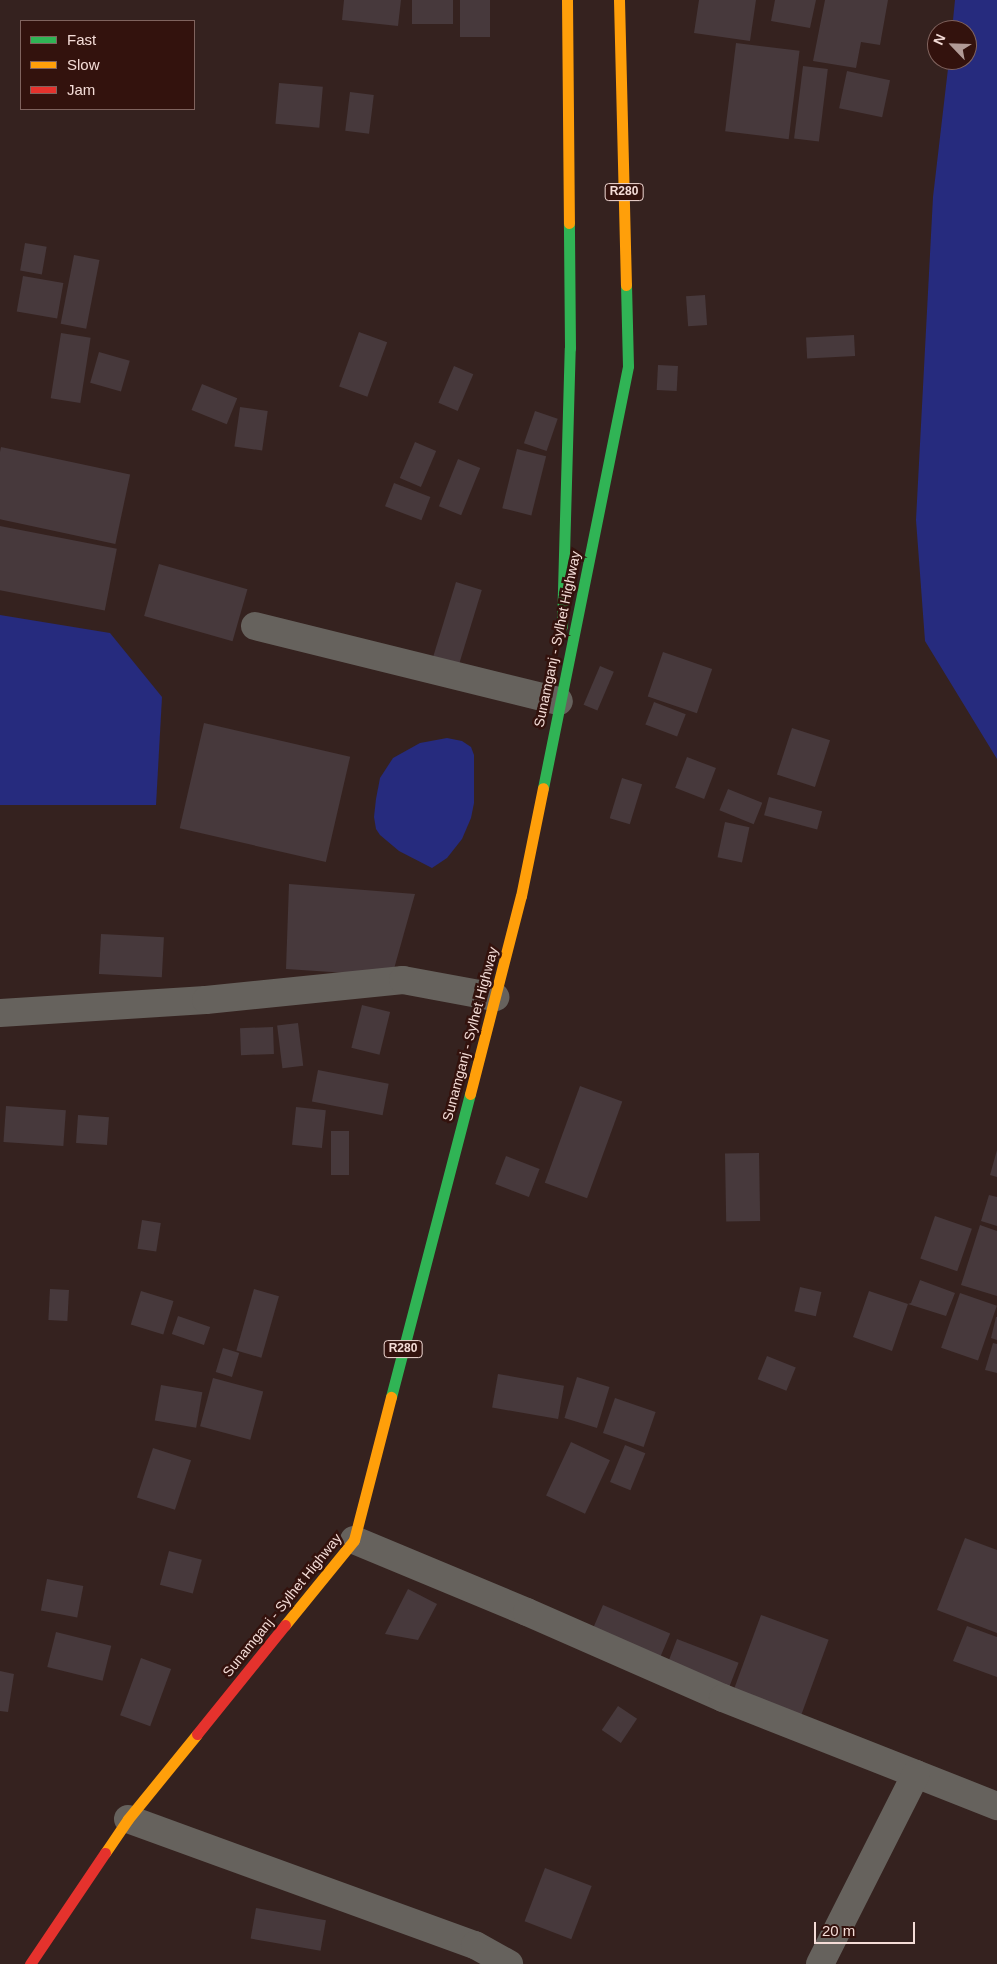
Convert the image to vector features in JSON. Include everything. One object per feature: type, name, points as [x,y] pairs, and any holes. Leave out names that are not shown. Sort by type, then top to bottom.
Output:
[{"type":"main road","points":[[560,701],[570,348],[567,0]]},
{"type":"main road","name":"Sunamganj - Sylhet Highway","points":[[30,1964],[128,1819],[354,1540],[520,896],[628,366],[619,0]]},
{"type":"street","points":[[256,626],[560,701]]},
{"type":"street","points":[[0,1013],[206,1000],[403,980],[495,997]]},
{"type":"street","points":[[354,1540],[527,1612],[723,1698],[997,1806]]},
{"type":"street","points":[[820,1964],[916,1774]]},
{"type":"street","points":[[128,1819],[471,1954],[509,1964]]},
{"type":"shaded area","points":[[955,0],[997,0],[997,759],[925,641],[916,520],[933,197],[948,70],[977,70],[977,20],[953,20]]},
{"type":"shaded area","points":[[0,615],[110,633],[162,697],[156,805],[0,805]]},
{"type":"shaded area","points":[[447,738],[462,741],[471,747],[474,755],[474,803],[471,818],[462,839],[447,858],[432,868],[399,851],[380,835],[376,829],[374,817],[376,799],[380,778],[393,758],[420,743]]},
{"type":"building","points":[[344,0],[401,0],[398,26],[342,20]]},
{"type":"building","points":[[412,0],[453,0],[453,24],[412,24]]},
{"type":"building","points":[[460,0],[490,0],[490,37],[460,37]]},
{"type":"building","points":[[699,0],[756,0],[750,41],[694,33]]},
{"type":"building","points":[[775,0],[816,0],[810,28],[771,21]]},
{"type":"building","points":[[825,0],[888,0],[880,45],[861,42],[856,68],[813,61]]},
{"type":"building","points":[[736,43],[800,51],[789,139],[725,131]]},
{"type":"building","points":[[803,66],[828,69],[819,142],[794,138]]},
{"type":"building","points":[[847,71],[890,80],[882,117],[839,108]]},
{"type":"building","points":[[279,83],[323,87],[319,128],[275,124]]},
{"type":"building","points":[[350,92],[374,95],[369,134],[345,131]]},
{"type":"building","points":[[25,243],[47,247],[42,274],[20,271]]},
{"type":"building","points":[[74,255],[100,260],[86,329],[61,324]]},
{"type":"building","points":[[23,276],[63,283],[57,319],[17,311]]},
{"type":"building","points":[[705,295],[707,325],[688,326],[686,296]]},
{"type":"building","points":[[359,332],[387,342],[367,397],[339,387]]},
{"type":"building","points":[[61,333],[91,338],[80,403],[51,398]]},
{"type":"building","points":[[854,335],[855,356],[807,358],[806,338]]},
{"type":"building","points":[[99,352],[130,361],[121,392],[90,383]]},
{"type":"building","points":[[658,365],[678,366],[677,391],[657,390]]},
{"type":"building","points":[[454,366],[473,374],[458,411],[438,403]]},
{"type":"building","points":[[202,384],[237,398],[227,424],[192,410]]},
{"type":"building","points":[[240,407],[268,411],[262,451],[234,447]]},
{"type":"building","points":[[535,411],[558,419],[547,451],[524,443]]},
{"type":"building","points":[[415,442],[436,451],[421,487],[400,478]]},
{"type":"building","points":[[1,447],[130,474],[115,544],[0,519]]},
{"type":"building","points":[[517,449],[546,456],[531,515],[502,508]]},
{"type":"building","points":[[458,459],[480,468],[461,515],[439,506]]},
{"type":"building","points":[[394,483],[430,497],[421,520],[385,506]]},
{"type":"building","points":[[0,526],[117,549],[105,611],[0,590]]},
{"type":"building","points":[[159,564],[247,589],[233,641],[144,616]]},
{"type":"building","points":[[456,582],[482,590],[458,668],[432,660]]},
{"type":"building","points":[[663,652],[712,669],[697,713],[648,696]]},
{"type":"building","points":[[600,666],[614,672],[597,711],[584,705]]},
{"type":"building","points":[[654,702],[686,714],[677,737],[645,724]]},
{"type":"building","points":[[204,723],[350,757],[326,862],[180,828]]},
{"type":"building","points":[[792,728],[830,740],[815,787],[777,775]]},
{"type":"building","points":[[687,757],[716,768],[704,799],[675,788]]},
{"type":"building","points":[[622,778],[642,784],[630,824],[610,818]]},
{"type":"building","points":[[728,789],[762,803],[754,824],[719,810]]},
{"type":"building","points":[[769,797],[822,811],[817,830],[764,815]]},
{"type":"building","points":[[725,822],[749,827],[742,862],[718,857]]},
{"type":"building","points":[[289,884],[415,894],[392,976],[286,969]]},
{"type":"building","points":[[101,934],[164,937],[162,977],[99,974]]},
{"type":"building","points":[[362,1005],[390,1012],[379,1055],[351,1048]]},
{"type":"building","points":[[298,1023],[303,1066],[282,1068],[277,1026]]},
{"type":"building","points":[[273,1027],[274,1054],[241,1055],[240,1028]]},
{"type":"building","points":[[318,1070],[389,1084],[383,1115],[312,1101]]},
{"type":"building","points":[[580,1086],[622,1101],[587,1198],[545,1183]]},
{"type":"building","points":[[6,1106],[66,1110],[63,1146],[3,1142]]},
{"type":"building","points":[[296,1107],[326,1110],[322,1148],[292,1145]]},
{"type":"building","points":[[78,1115],[109,1117],[107,1145],[76,1143]]},
{"type":"building","points":[[331,1131],[349,1131],[349,1175],[331,1175]]},
{"type":"building","points":[[997,1150],[997,1177],[990,1175]]},
{"type":"building","points":[[759,1153],[760,1221],[726,1222],[725,1154]]},
{"type":"building","points":[[506,1156],[540,1169],[529,1197],[495,1184]]},
{"type":"building","points":[[989,1195],[997,1197],[997,1226],[981,1221]]},
{"type":"building","points":[[935,1216],[972,1229],[957,1271],[920,1259]]},
{"type":"building","points":[[142,1220],[161,1223],[156,1252],[137,1249]]},
{"type":"building","points":[[980,1225],[997,1231],[997,1296],[961,1285]]},
{"type":"building","points":[[920,1280],[955,1293],[946,1316],[908,1304],[911,1303]]},
{"type":"building","points":[[800,1287],[821,1292],[816,1316],[794,1311]]},
{"type":"building","points":[[50,1289],[69,1290],[67,1321],[48,1320]]},
{"type":"building","points":[[254,1289],[279,1296],[261,1358],[236,1351]]},
{"type":"building","points":[[141,1291],[174,1301],[163,1334],[131,1324]]},
{"type":"building","points":[[869,1291],[908,1304],[892,1351],[853,1337]]},
{"type":"building","points":[[960,1293],[997,1306],[978,1361],[941,1348]]},
{"type":"building","points":[[178,1316],[210,1327],[204,1345],[172,1334]]},
{"type":"building","points":[[997,1317],[997,1340],[991,1338]]},
{"type":"building","points":[[993,1343],[997,1344],[997,1373],[985,1370]]},
{"type":"building","points":[[223,1348],[239,1353],[232,1377],[216,1372]]},
{"type":"building","points":[[767,1356],[796,1368],[786,1391],[758,1379]]},
{"type":"building","points":[[498,1374],[564,1386],[558,1419],[492,1407]]},
{"type":"building","points":[[577,1377],[610,1387],[597,1428],[564,1418]]},
{"type":"building","points":[[213,1378],[263,1391],[250,1440],[200,1426]]},
{"type":"building","points":[[161,1385],[202,1392],[196,1428],[155,1420]]},
{"type":"building","points":[[615,1398],[656,1412],[644,1447],[603,1433]]},
{"type":"building","points":[[571,1442],[610,1460],[585,1514],[546,1495]]},
{"type":"building","points":[[625,1445],[645,1453],[630,1490],[610,1482]]},
{"type":"building","points":[[153,1448],[191,1460],[175,1510],[137,1497]]},
{"type":"building","points":[[965,1538],[997,1550],[997,1633],[937,1610]]},
{"type":"building","points":[[169,1551],[202,1560],[193,1594],[160,1585]]},
{"type":"building","points":[[47,1579],[83,1586],[77,1617],[41,1610]]},
{"type":"building","points":[[408,1589],[437,1604],[418,1640],[385,1634]]},
{"type":"building","points":[[603,1605],[670,1634],[658,1661],[591,1633]]},
{"type":"building","points":[[761,1615],[829,1640],[801,1717],[733,1692]]},
{"type":"building","points":[[967,1626],[997,1637],[997,1677],[953,1661]]},
{"type":"building","points":[[56,1632],[111,1646],[103,1681],[47,1667]]},
{"type":"building","points":[[677,1639],[739,1663],[729,1689],[667,1665]]},
{"type":"building","points":[[141,1658],[171,1669],[150,1726],[120,1715]]},
{"type":"building","points":[[0,1671],[14,1674],[8,1712],[0,1711]]},
{"type":"building","points":[[618,1706],[637,1719],[621,1743],[602,1730]]},
{"type":"building","points":[[545,1868],[592,1886],[571,1939],[525,1921]]},
{"type":"building","points":[[256,1908],[326,1920],[321,1951],[251,1939]]},
{"type":"traffic: fast","points":[[562,626],[570,348],[569,223]]},
{"type":"traffic: fast","points":[[543,788],[628,366],[626,285]]},
{"type":"traffic: fast","points":[[391,1397],[470,1094]]},
{"type":"traffic: slow","points":[[567,0],[569,223]]},
{"type":"traffic: slow","points":[[619,0],[626,285]]},
{"type":"traffic: slow","points":[[470,1094],[521,896],[543,788]]},
{"type":"traffic: slow","points":[[285,1625],[354,1540],[391,1397]]},
{"type":"traffic: slow","points":[[105,1853],[128,1819],[197,1734]]},
{"type":"traffic: jam","points":[[197,1734],[285,1625]]},
{"type":"traffic: jam","points":[[30,1964],[105,1853]]}]
